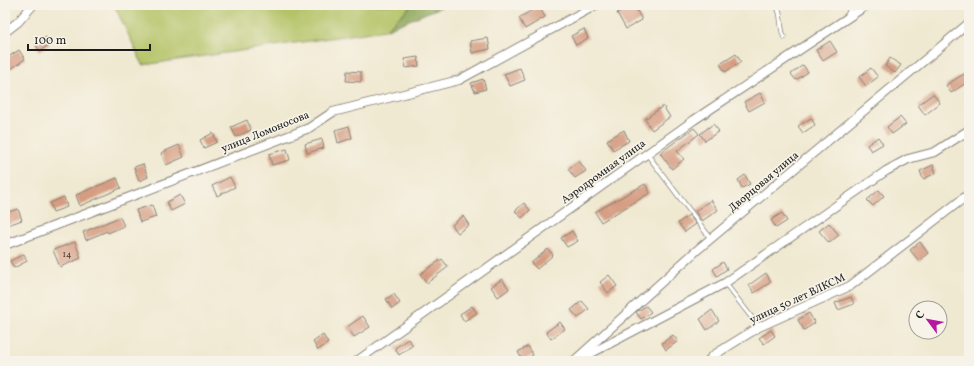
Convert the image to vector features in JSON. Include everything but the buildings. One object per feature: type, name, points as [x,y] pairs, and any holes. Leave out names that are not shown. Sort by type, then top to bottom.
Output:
[{"type":"street","points":[[5,32],[18,22],[33,5]]},
{"type":"street","name":"улица Ломоносова","points":[[5,244],[309,128],[333,112],[459,80],[596,5]]},
{"type":"street","name":"Аэродромная улица","points":[[357,361],[701,115],[867,5]]},
{"type":"street","name":"Дворцовая улица","points":[[575,361],[711,239],[969,23]]},
{"type":"street","points":[[575,361],[725,284],[886,171],[908,159],[935,152],[969,130]]},
{"type":"street","name":"улица 50 лет ВЛКСМ","points":[[708,361],[714,354],[759,327],[850,286],[969,194]]},
{"type":"lane","points":[[776,5],[780,10],[781,30],[784,37]]},
{"type":"lane","points":[[846,18],[852,5]]},
{"type":"lane","points":[[647,154],[711,239]]},
{"type":"lane","points":[[725,284],[759,327]]},
{"type":"green space","points":[[114,5],[412,5],[385,30],[143,65]]},
{"type":"green space","points":[[412,5],[446,5],[385,30]]}]
